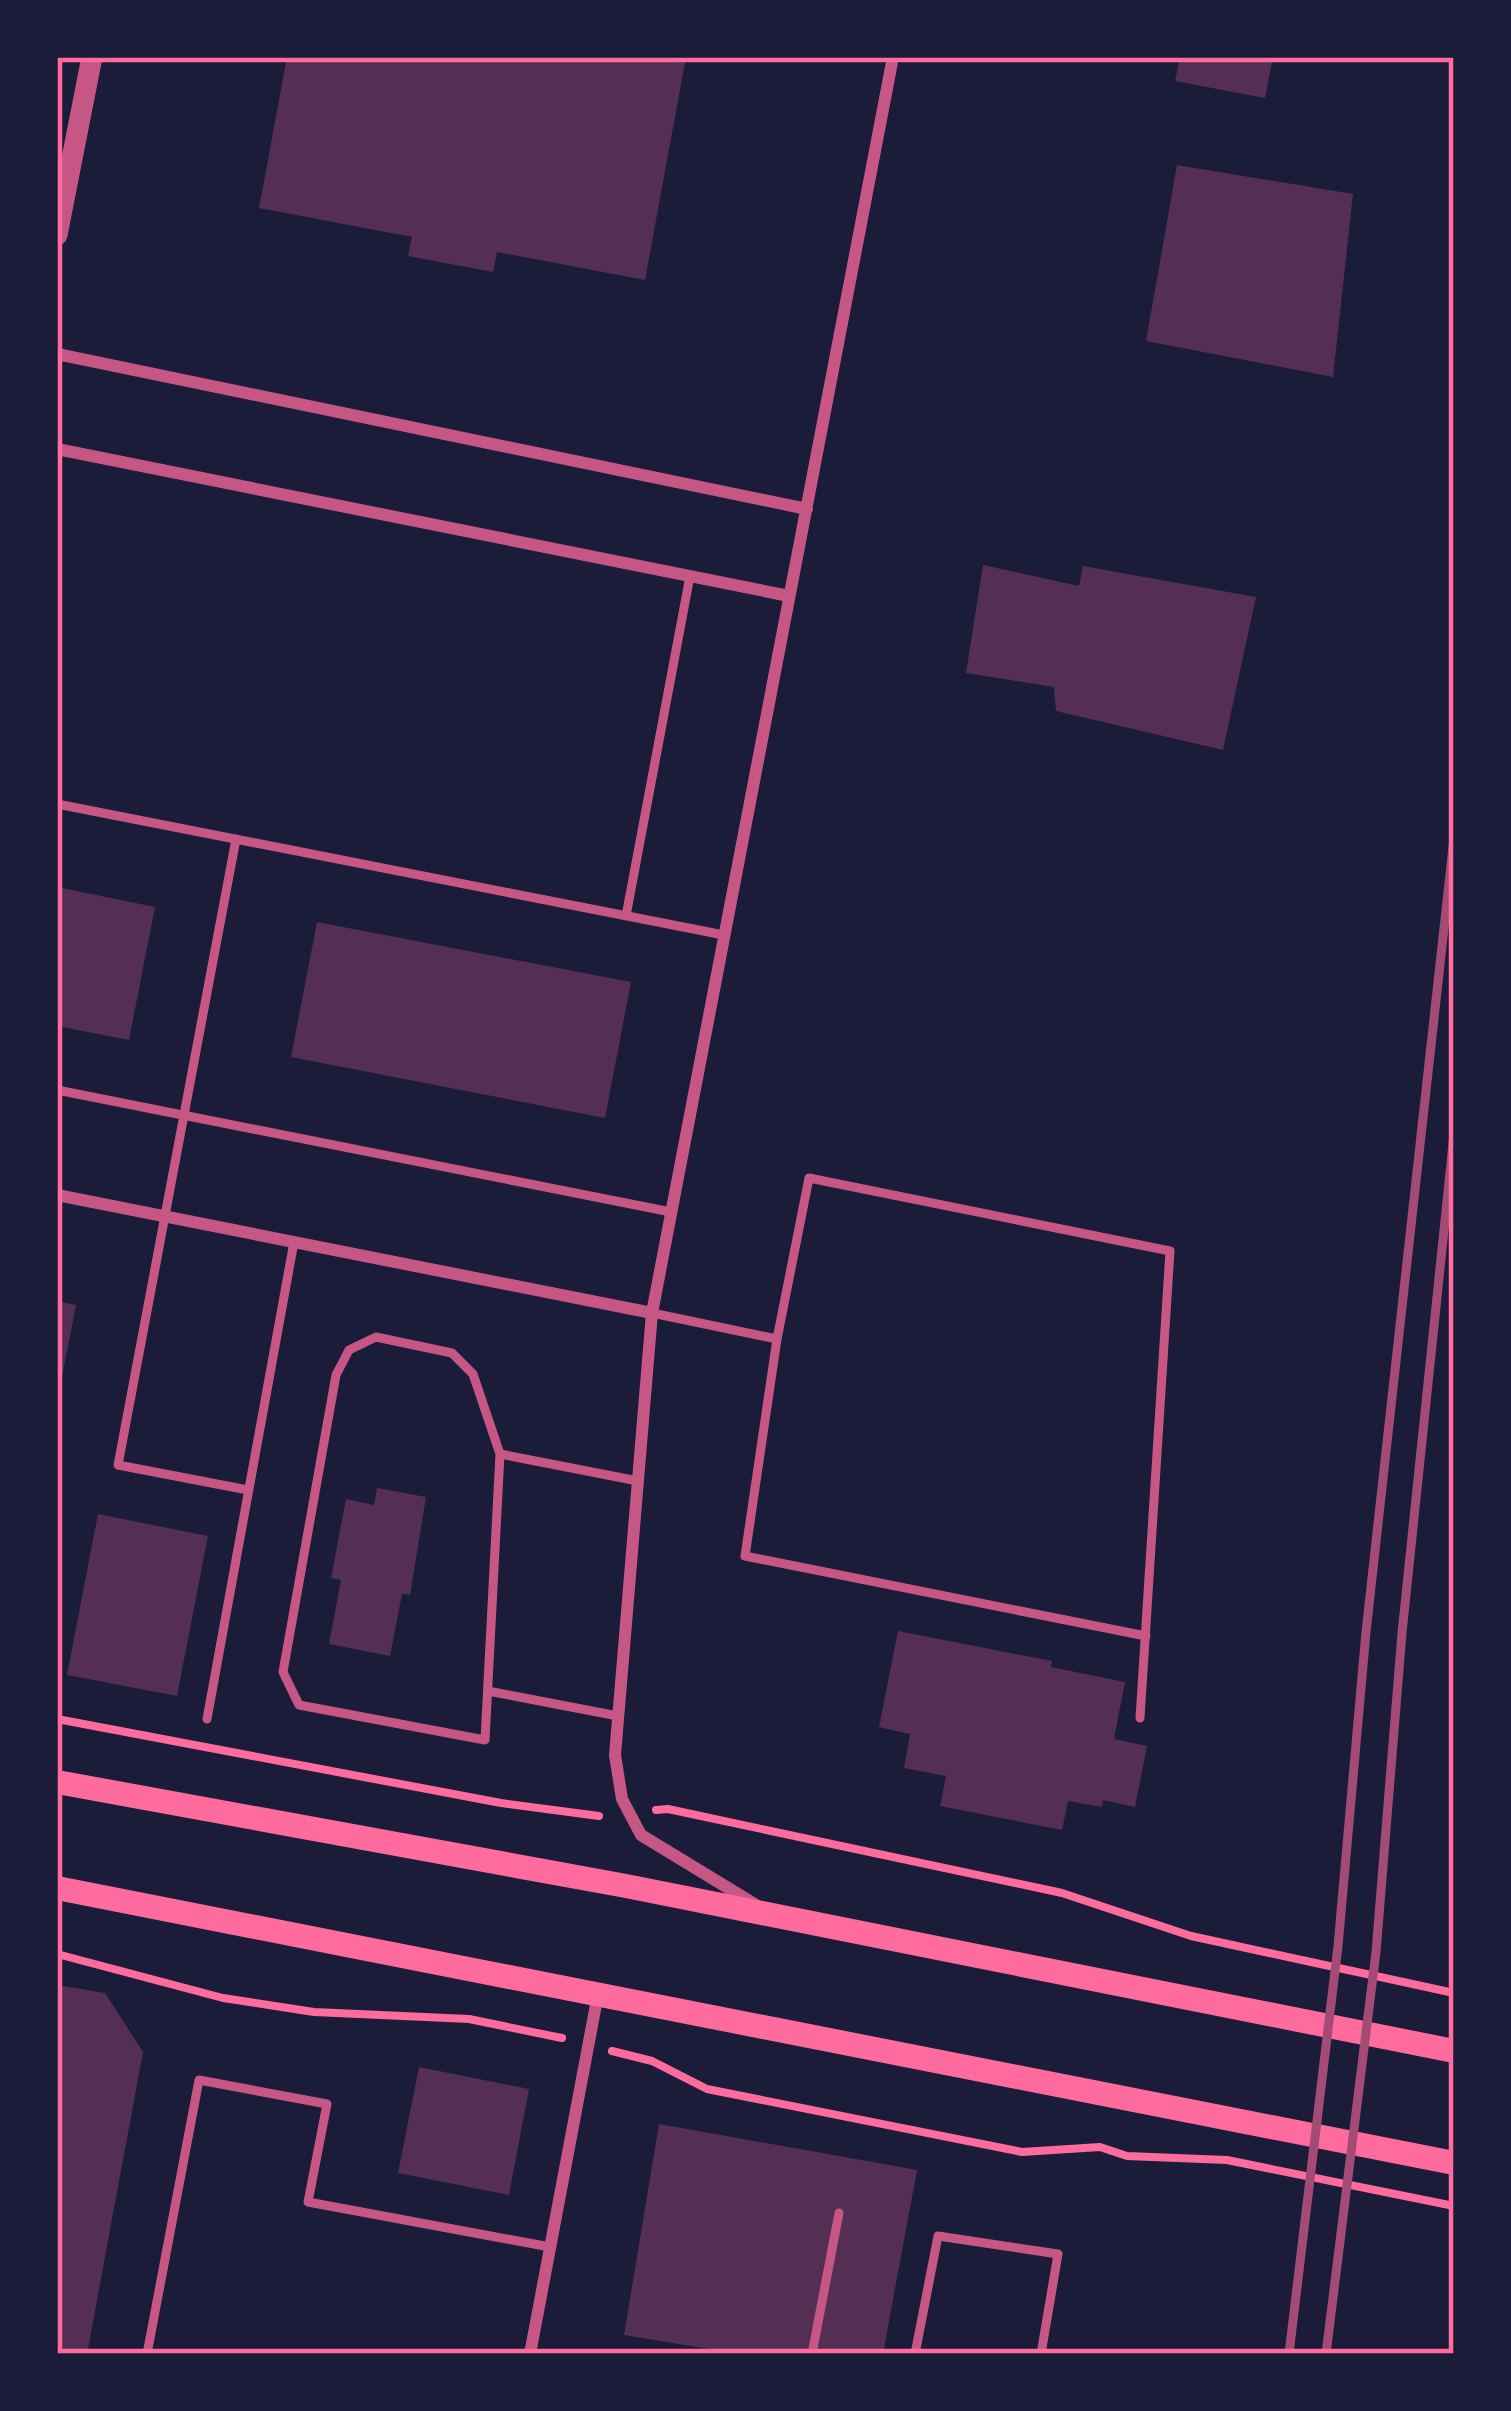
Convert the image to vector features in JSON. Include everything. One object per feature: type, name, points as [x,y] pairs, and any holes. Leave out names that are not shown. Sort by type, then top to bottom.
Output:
[{"type":"main road","points":[[57,1782],[603,1881],[1454,2051]]},
{"type":"main road","points":[[57,1888],[1454,2163]]},
{"type":"street","points":[[57,236],[92,57]]},
{"type":"street","points":[[781,1919],[641,1835],[622,1799],[615,1755],[652,1312],[893,57]]},
{"type":"street","points":[[57,354],[807,509]]},
{"type":"street","points":[[57,449],[789,596]]},
{"type":"street","points":[[57,1195],[652,1312]]},
{"type":"street","points":[[530,2354],[598,1993]]},
{"type":"lane","points":[[626,916],[690,576]]},
{"type":"lane","points":[[57,804],[724,935]]},
{"type":"lane","points":[[236,839],[118,1465],[248,1490]]},
{"type":"lane","points":[[57,1090],[671,1212]]},
{"type":"lane","points":[[1140,1718],[1146,1636],[1170,1251],[809,1178],[778,1339],[745,1556],[1146,1636]]},
{"type":"lane","points":[[207,1719],[294,1242]]},
{"type":"lane","points":[[652,1312],[778,1339]]},
{"type":"lane","points":[[376,1337],[452,1353],[473,1374],[500,1454],[485,1740],[299,1705],[283,1672],[336,1375],[349,1350],[376,1337]]},
{"type":"lane","points":[[500,1454],[638,1481]]},
{"type":"lane","points":[[488,1691],[618,1716]]},
{"type":"lane","points":[[147,2354],[199,2080],[326,2104],[308,2202],[550,2247]]},
{"type":"lane","points":[[812,2354],[838,2213]]},
{"type":"lane","points":[[915,2354],[938,2236],[1058,2254],[1041,2354]]},
{"type":"path","points":[[57,1719],[501,1803],[607,1817],[668,1809],[1062,1893],[1191,1936],[1454,1993]]},
{"type":"path","points":[[57,1954],[223,1998],[314,2012],[469,2018],[652,2061],[707,2089],[1022,2152],[1100,2147],[1127,2156],[1226,2160],[1454,2206]]},
{"type":"building","points":[[287,57],[686,57],[645,280],[497,252],[493,272],[408,256],[412,237],[259,208]]},
{"type":"building","points":[[1180,57],[1273,57],[1265,98],[1175,81]]},
{"type":"building","points":[[1177,165],[1353,194],[1333,377],[1146,341]]},
{"type":"building","points":[[983,565],[1079,586],[1083,566],[1256,597],[1223,750],[1056,711],[1054,687],[966,673]]},
{"type":"building","points":[[57,887],[155,907],[129,1040],[57,1026]]},
{"type":"building","points":[[317,922],[631,982],[605,1118],[291,1057]]},
{"type":"building","points":[[57,1301],[76,1305],[59,1392],[57,1392]]},
{"type":"building","points":[[377,1488],[426,1497],[410,1595],[402,1594],[390,1656],[329,1644],[341,1580],[331,1578],[346,1499],[374,1505]]},
{"type":"building","points":[[98,1514],[208,1536],[177,1696],[67,1675]]},
{"type":"building","points":[[898,1631],[1052,1661],[1051,1667],[1125,1682],[1114,1739],[1147,1746],[1135,1807],[1103,1800],[1102,1807],[1068,1801],[1062,1830],[940,1806],[946,1776],[904,1768],[910,1734],[879,1727]]},
{"type":"building","points":[[57,1985],[105,1993],[143,2052],[87,2354],[57,2354]]},
{"type":"building","points":[[419,2067],[529,2089],[509,2195],[398,2173]]},
{"type":"building","points":[[659,2124],[917,2170],[883,2354],[740,2354],[624,2335]]},
{"type":"railway","points":[[1289,2354],[1338,1946],[1366,1632],[1454,838]]},
{"type":"railway","points":[[1326,2354],[1376,1952],[1402,1633],[1454,1134]]}]
